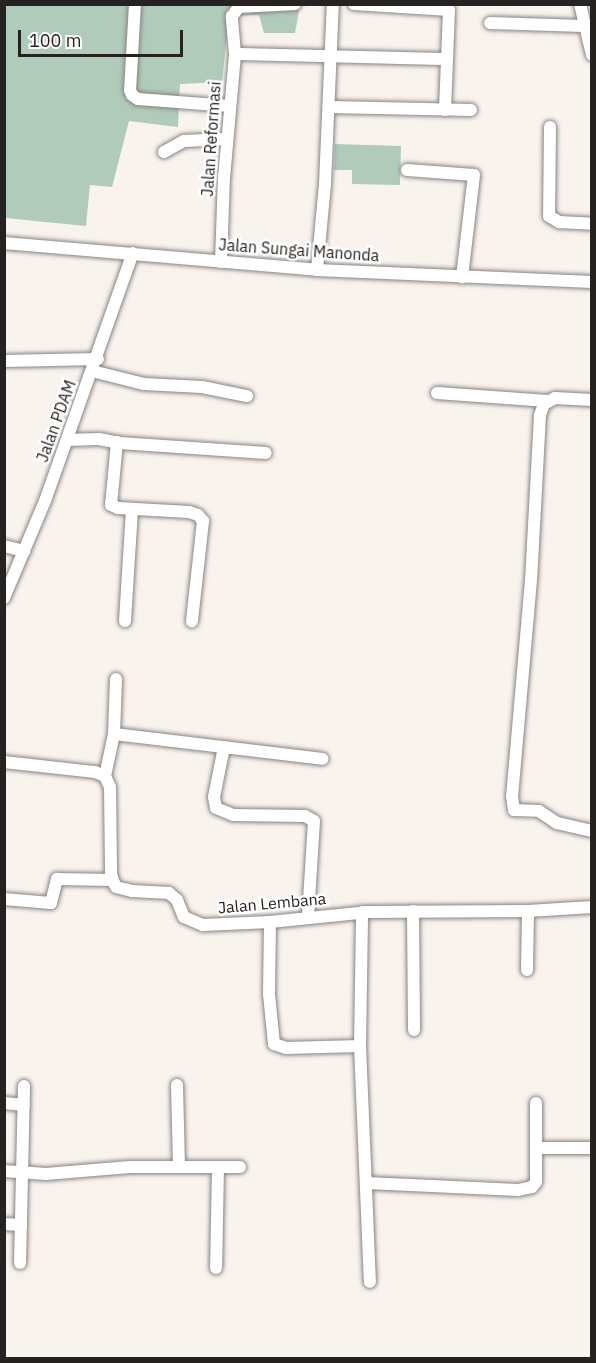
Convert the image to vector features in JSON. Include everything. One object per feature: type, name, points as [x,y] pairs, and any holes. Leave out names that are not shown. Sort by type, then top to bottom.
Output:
[{"type":"street","points":[[135,4],[130,90],[132,95],[138,99],[230,106]]},
{"type":"street","name":"Jalan Reformasi","points":[[221,262],[227,139],[235,54],[232,16],[236,9],[247,6],[295,4]]},
{"type":"street","points":[[317,270],[329,107],[333,4]]},
{"type":"street","points":[[354,4],[431,6],[449,10],[445,110]]},
{"type":"street","points":[[580,4],[591,55]]},
{"type":"street","points":[[490,23],[584,26]]},
{"type":"street","points":[[235,54],[331,54],[446,58]]},
{"type":"street","points":[[329,107],[471,110]]},
{"type":"street","points":[[550,127],[549,216],[559,222],[591,224]]},
{"type":"street","points":[[164,152],[184,141],[227,139]]},
{"type":"street","points":[[408,170],[474,175],[462,277]]},
{"type":"street","name":"Jalan Sungai Manonda","points":[[4,243],[317,270],[591,282]]},
{"type":"street","name":"Jalan PDAM","points":[[4,598],[98,359],[133,253]]},
{"type":"street","points":[[4,361],[98,359]]},
{"type":"street","points":[[92,371],[144,384],[202,387],[247,396]]},
{"type":"street","points":[[437,393],[548,401]]},
{"type":"street","points":[[591,399],[555,398],[542,407],[539,421],[531,580],[512,808],[516,811],[539,810],[558,823],[591,831]]},
{"type":"street","points":[[67,440],[99,439],[266,453]]},
{"type":"street","points":[[117,442],[111,505],[132,509],[189,512],[198,515],[203,521],[192,621]]},
{"type":"street","points":[[126,621],[132,509]]},
{"type":"street","points":[[4,546],[24,551]]},
{"type":"street","points":[[4,899],[51,903],[57,879],[112,880],[110,787],[105,776],[114,734],[116,679]]},
{"type":"street","points":[[114,734],[323,759]]},
{"type":"street","points":[[224,747],[214,797],[216,808],[232,814],[313,819],[308,916]]},
{"type":"street","points":[[4,762],[95,772],[105,776]]},
{"type":"street","name":"Jalan Lembana","points":[[112,880],[116,887],[132,891],[170,893],[177,900],[184,916],[197,923],[214,926],[362,912],[528,911],[591,907]]},
{"type":"street","points":[[413,911],[414,1030]]},
{"type":"street","points":[[527,970],[528,911]]},
{"type":"street","points":[[362,912],[360,1046],[370,1282]]},
{"type":"street","points":[[270,922],[269,994],[274,1044],[286,1048],[360,1046]]},
{"type":"street","points":[[177,1085],[179,1167]]},
{"type":"street","points":[[20,1263],[24,1086]]},
{"type":"street","points":[[4,1103],[24,1105]]},
{"type":"street","points":[[367,1183],[525,1189],[532,1187],[536,1182],[536,1103]]},
{"type":"street","points":[[536,1148],[591,1148]]},
{"type":"street","points":[[216,1268],[218,1167]]},
{"type":"street","points":[[4,1171],[61,1173],[108,1168],[240,1167]]},
{"type":"street","points":[[4,1224],[21,1225]]},
{"type":"green space","points":[[4,5],[300,5],[295,33],[264,33],[259,15],[229,16],[222,82],[180,84],[178,127],[129,121],[112,187],[90,185],[86,226],[5,218]]},
{"type":"green space","points":[[335,144],[401,146],[400,185],[352,184],[352,170],[334,170]]}]
